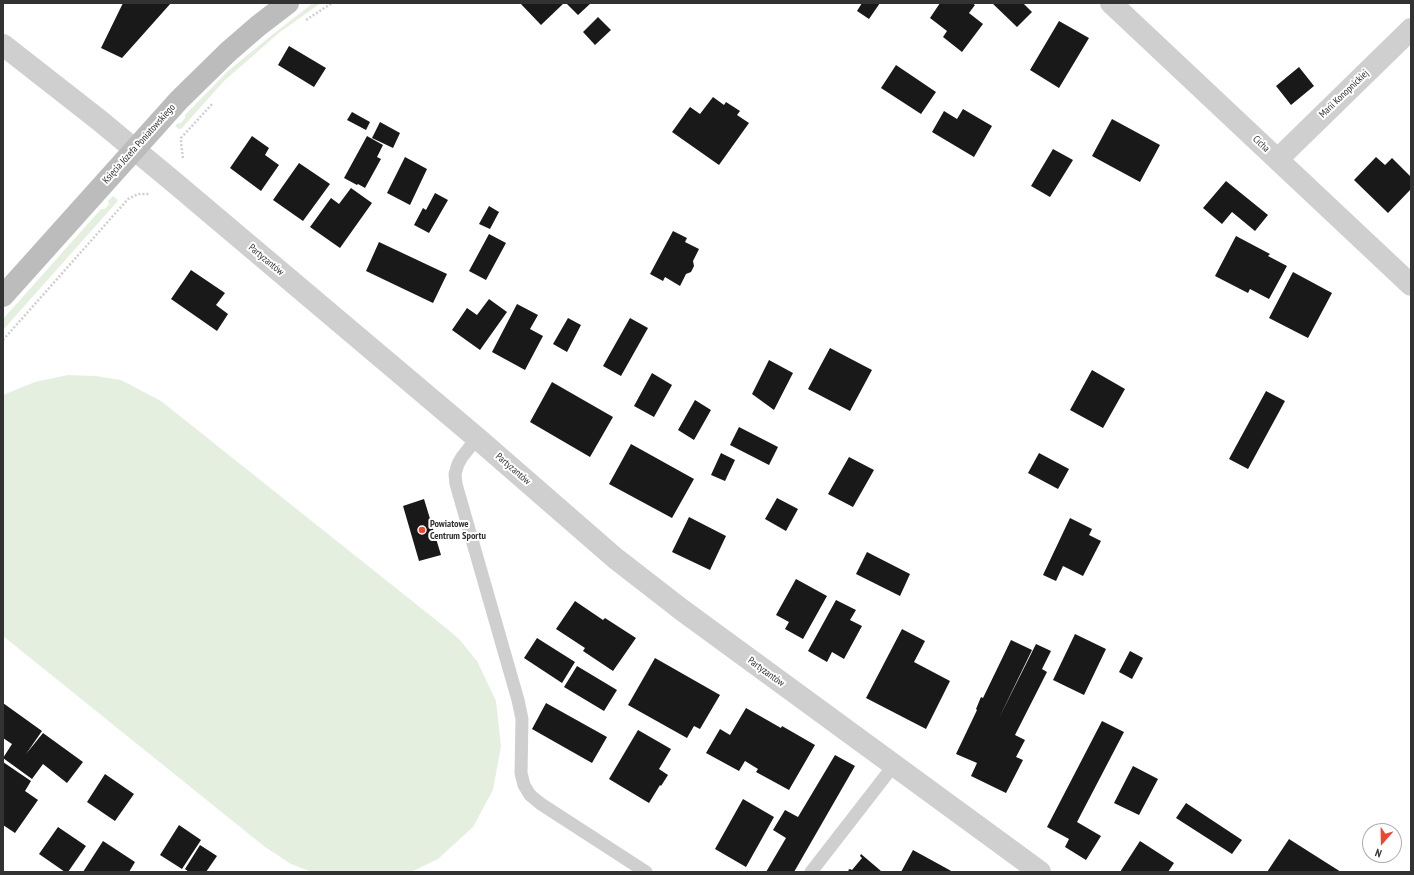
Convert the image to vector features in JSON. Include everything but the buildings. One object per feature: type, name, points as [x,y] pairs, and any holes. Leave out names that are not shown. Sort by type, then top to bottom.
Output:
[{"type":"street","name":"Księcia Józefa Poniatowskiego","points":[[3,296],[179,100],[205,74],[258,26],[288,3]]},
{"type":"street","name":"Cicha","points":[[1111,3],[1411,285]]},
{"type":"street","name":"Marii Konopnickiej","points":[[1278,159],[1411,29]]},
{"type":"street","name":"Partyzantów","points":[[3,45],[134,150],[478,438],[616,558],[676,606],[1040,872]]},
{"type":"lane","points":[[478,438],[462,456],[458,464],[455,474],[456,484],[518,700],[522,719],[521,773],[524,785],[530,795],[541,804],[646,872]]},
{"type":"lane","points":[[811,872],[894,765]]},
{"type":"path","points":[[302,23],[332,3]]},
{"type":"path","points":[[183,161],[181,138],[217,99]]},
{"type":"path","points":[[3,340],[128,199],[138,194],[156,194]]},
{"type":"green space","points":[[313,3],[321,3],[280,32],[224,81],[181,129],[175,126],[181,123],[185,118],[185,115],[228,71]]},
{"type":"green space","points":[[113,196],[118,200],[117,202],[3,330],[3,319],[101,209],[105,209],[109,204],[108,201]]},
{"type":"green space","points":[[68,375],[96,376],[121,380],[161,401],[446,628],[459,639],[477,661],[496,701],[501,746],[493,790],[473,827],[438,859],[411,872],[312,872],[291,864],[265,847],[3,636],[3,395],[35,382]]},
{"type":"place","name":"Powiatowe Centrum Sportu","points":[[422,530]]}]
